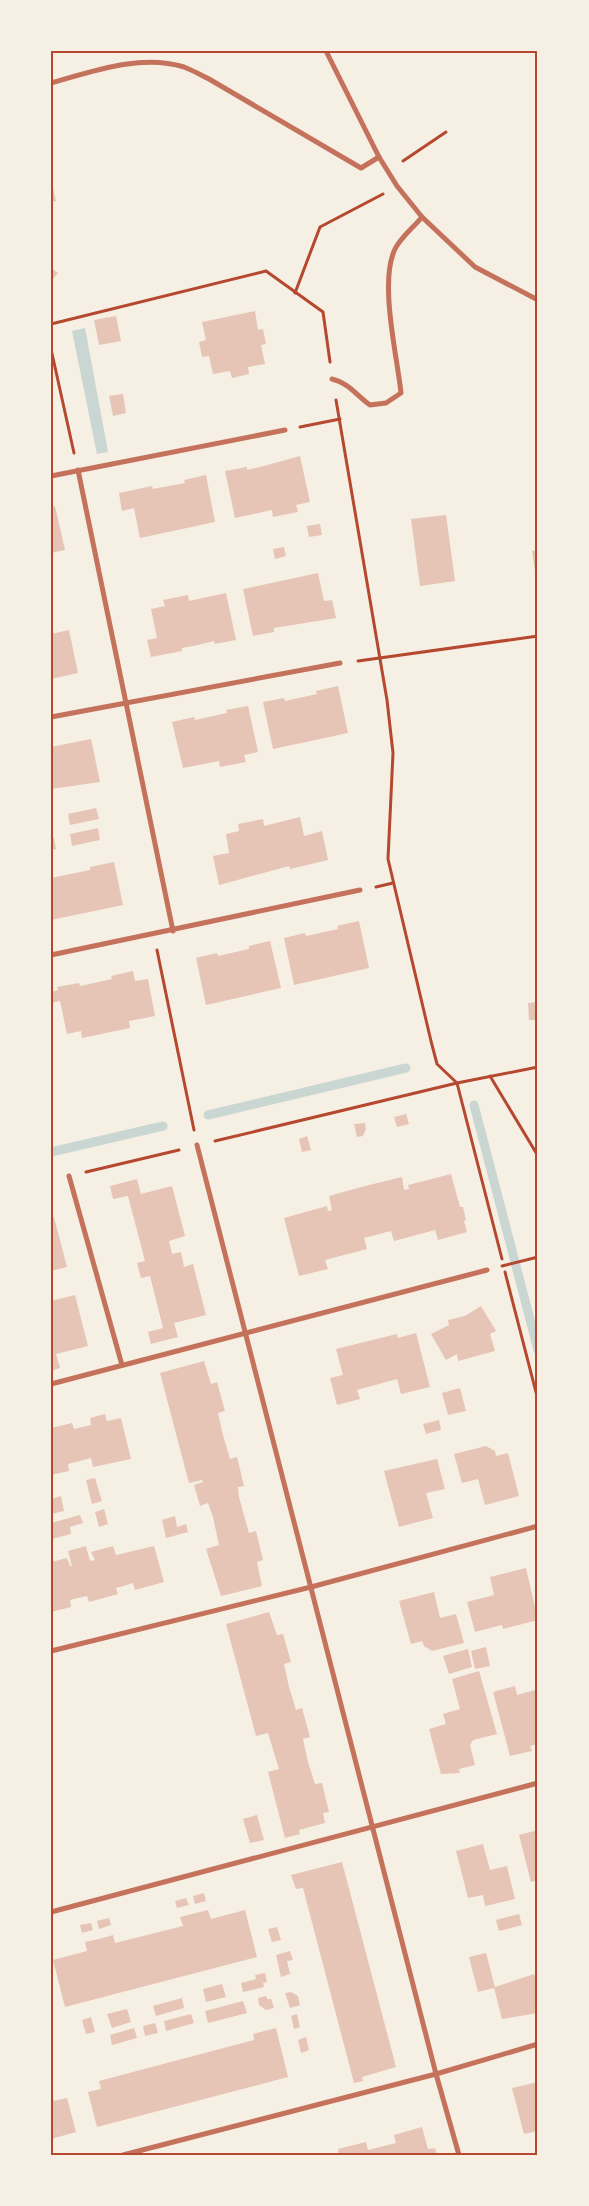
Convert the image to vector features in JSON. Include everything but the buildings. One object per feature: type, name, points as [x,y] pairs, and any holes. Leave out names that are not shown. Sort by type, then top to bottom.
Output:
[{"type":"street","points":[[326,51],[378,157],[397,186],[422,217],[475,267],[538,300]]},
{"type":"street","points":[[51,83],[115,65],[156,63],[184,68],[209,79],[361,168],[378,157]]},
{"type":"street","points":[[332,379],[344,382],[358,397],[370,405],[386,403],[401,393],[387,281],[390,261],[396,247],[422,217]]},
{"type":"street","points":[[51,476],[285,430]]},
{"type":"street","points":[[78,470],[173,931]]},
{"type":"street","points":[[51,717],[340,663]]},
{"type":"street","points":[[51,955],[154,935],[360,890]]},
{"type":"street","points":[[197,1146],[436,2074],[459,2155]]},
{"type":"street","points":[[70,1176],[122,1366]]},
{"type":"street","points":[[51,1384],[487,1270]]},
{"type":"street","points":[[51,1651],[311,1587],[538,1526]]},
{"type":"street","points":[[51,1912],[538,1783]]},
{"type":"street","points":[[123,2155],[436,2074],[538,2044]]},
{"type":"path","points":[[402,161],[446,132]]},
{"type":"path","points":[[295,293],[320,227],[397,186]]},
{"type":"path","points":[[51,324],[266,271],[323,312],[332,379],[378,658],[387,700],[393,753],[388,859],[437,1064],[457,1083],[538,1400]]},
{"type":"path","points":[[51,349],[78,470]]},
{"type":"path","points":[[285,430],[340,419]]},
{"type":"path","points":[[340,663],[538,636]]},
{"type":"path","points":[[154,935],[197,1146]]},
{"type":"path","points":[[70,1176],[457,1083],[538,1067]]},
{"type":"path","points":[[490,1076],[538,1156]]},
{"type":"path","points":[[518,1262],[538,1257]]},
{"type":"shaded area","points":[[85,328],[108,452],[97,454],[72,331]]},
{"type":"waterway","points":[[208,1115],[406,1068]]},
{"type":"waterway","points":[[474,1105],[538,1350]]},
{"type":"waterway","points":[[51,1152],[163,1126]]}]
